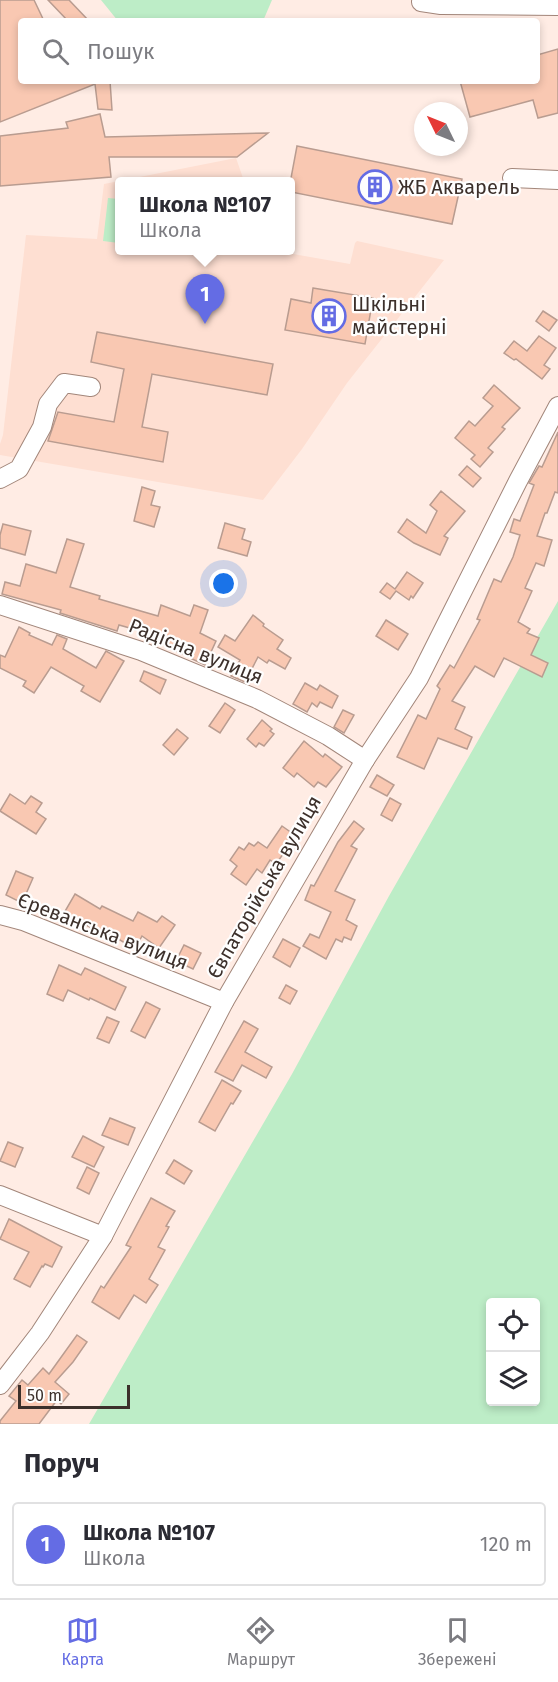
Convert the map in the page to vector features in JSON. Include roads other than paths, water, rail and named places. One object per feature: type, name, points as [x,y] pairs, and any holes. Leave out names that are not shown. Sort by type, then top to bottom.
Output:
[{"type":"street","points":[[421,2],[441,5],[558,6]]},
{"type":"street","points":[[512,178],[558,180]]},
{"type":"street","points":[[0,479],[19,469],[42,427],[48,404],[64,383],[91,387]]},
{"type":"street","name":"Євпаторійська вулиця","points":[[0,1385],[40,1333],[103,1236],[224,1002],[365,760],[419,678],[558,406]]},
{"type":"street","name":"Радісна вулиця","points":[[0,605],[141,651],[258,699],[328,736],[365,760]]},
{"type":"street","name":"Єреванська вулиця","points":[[0,915],[23,921],[224,1002]]},
{"type":"street","points":[[0,1195],[103,1236]]},
{"type":"place","name":"ЖБ Акварель","points":[[375,187]]},
{"type":"place","name":"Шкільні майстерні","points":[[329,316]]},
{"type":"place","name":"Школа №107","points":[[205,324]]}]
